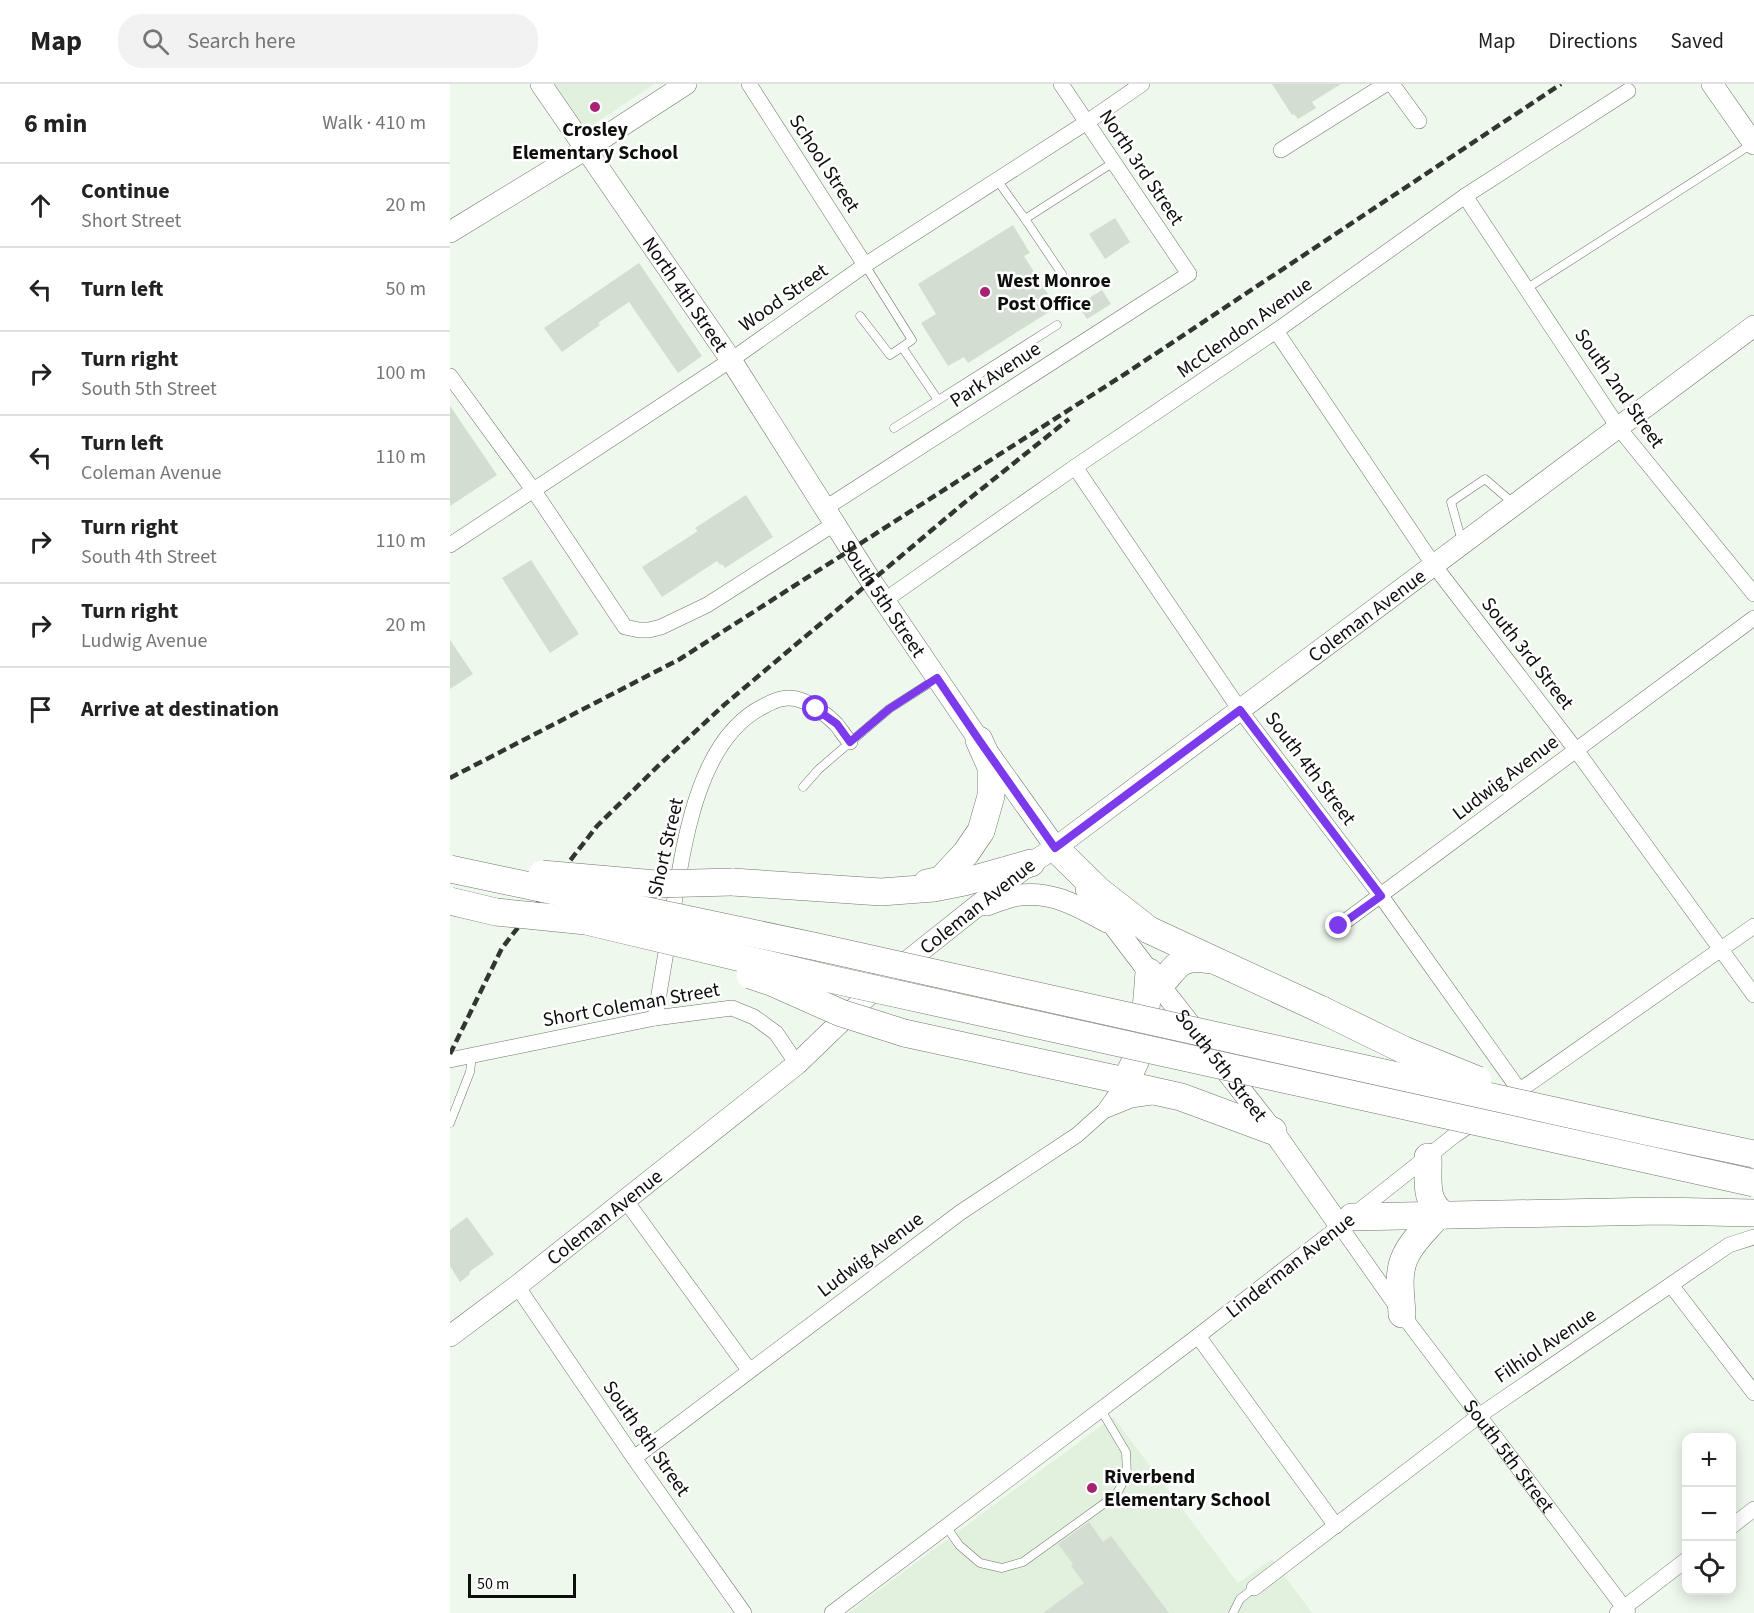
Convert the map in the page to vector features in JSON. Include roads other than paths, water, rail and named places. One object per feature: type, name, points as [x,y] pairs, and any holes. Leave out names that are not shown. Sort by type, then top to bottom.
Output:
[{"type":"highway","points":[[881,892],[941,880],[966,853],[981,831],[991,796],[991,767],[979,740]]},
{"type":"highway","points":[[1055,848],[1098,891],[1149,930],[1404,1050],[1484,1082],[1601,1121]]},
{"type":"highway","points":[[450,868],[657,884],[732,882],[881,892],[934,888],[964,882],[1031,862]]},
{"type":"highway","points":[[450,868],[813,945],[1754,1154]]},
{"type":"highway","points":[[450,901],[496,912],[586,921],[876,990],[1754,1183]]},
{"type":"highway","points":[[586,921],[771,982],[841,1013],[904,1033],[1125,1081],[1141,1088],[1191,1101],[1273,1131]]},
{"type":"highway","points":[[1125,1081],[1140,1048],[1148,993],[1154,979],[1185,961],[1212,960]]},
{"type":"highway","points":[[1428,1157],[1429,1199],[1441,1215]]},
{"type":"highway","points":[[1346,1222],[1441,1215],[1660,1211],[1754,1213]]},
{"type":"highway","points":[[1402,1314],[1400,1279],[1405,1257],[1418,1239],[1441,1215]]},
{"type":"street","name":"North 4th Street","points":[[541,84],[731,360],[829,516]]},
{"type":"street","points":[[450,232],[586,149],[686,84]]},
{"type":"street","name":"School Street","points":[[749,84],[865,265]]},
{"type":"street","name":"North 3rd Street","points":[[1061,84],[1189,274]]},
{"type":"street","name":"Wood Street","points":[[450,545],[731,360],[865,265],[1142,84]]},
{"type":"street","points":[[1281,150],[1386,84]]},
{"type":"street","points":[[1392,84],[1419,121]]},
{"type":"street","points":[[1712,84],[1754,143]]},
{"type":"street","name":"McClendon Avenue","points":[[885,600],[1075,467],[1276,331],[1465,196],[1628,91]]},
{"type":"street","name":"South 2nd Street","points":[[1465,196],[1618,428],[1754,594]]},
{"type":"street","name":"Park Avenue","points":[[450,376],[534,491],[620,621],[625,627],[649,630],[661,627],[707,605],[829,516],[1189,274]]},
{"type":"street","name":"Coleman Avenue","points":[[452,1330],[517,1286],[797,1064],[884,980],[1031,862],[1055,848],[1754,326]]},
{"type":"street","name":"South 3rd Street","points":[[1276,331],[1433,564],[1576,750],[1754,995]]},
{"type":"street","name":"South 4th Street","points":[[1075,467],[1240,710],[1381,896],[1520,1091]]},
{"type":"street","name":"South 5th Street","points":[[829,516],[979,740],[1055,848],[1154,979],[1346,1222],[1402,1314],[1480,1415],[1623,1611]]},
{"type":"street","name":"Ludwig Avenue","points":[[1339,926],[1754,618]]},
{"type":"street","name":"Short Street","points":[[655,1017],[684,840],[693,807],[705,778],[717,751],[731,730],[753,711],[778,699],[788,697],[803,701],[837,724],[850,742]]},
{"type":"street","points":[[970,912],[1013,896],[1032,894],[1070,902],[1114,926]]},
{"type":"street","name":"Linderman Avenue","points":[[832,1613],[1198,1336],[1455,1135],[1754,927]]},
{"type":"street","name":"Short Coleman Street","points":[[450,1060],[655,1017],[732,1008],[754,1017],[776,1033],[797,1064]]},
{"type":"street","name":"Ludwig Avenue","points":[[634,1458],[961,1212],[1077,1135],[1104,1112],[1125,1081]]},
{"type":"street","points":[[1104,1112],[1131,1100],[1168,1094]]},
{"type":"street","points":[[626,1201],[749,1370]]},
{"type":"street","name":"Filhiol Avenue","points":[[1254,1588],[1480,1415],[1729,1245],[1754,1238]]},
{"type":"street","points":[[1671,1285],[1754,1393]]},
{"type":"street","name":"South 8th Street","points":[[517,1286],[634,1458],[744,1613]]},
{"type":"street","points":[[1198,1336],[1335,1526]]},
{"type":"street","points":[[1736,1522],[1754,1509]]},
{"type":"street","points":[[1623,1611],[1682,1563]]},
{"type":"lane","points":[[1526,288],[1754,143]]},
{"type":"lane","points":[[1025,219],[1114,162]]},
{"type":"lane","points":[[997,180],[1062,274]]},
{"type":"lane","points":[[860,316],[890,355],[912,339],[865,265]]},
{"type":"lane","points":[[894,428],[1057,325]]},
{"type":"lane","points":[[902,347],[938,400]]},
{"type":"lane","points":[[1462,543],[1451,502],[1485,479],[1514,504]]},
{"type":"lane","points":[[803,786],[819,769],[889,709],[937,678]]},
{"type":"lane","points":[[450,1124],[470,1072],[472,1055]]},
{"type":"lane","points":[[946,1526],[959,1545],[980,1563],[1002,1568],[1023,1562],[1116,1495],[1127,1475],[1126,1452],[1101,1410]]},
{"type":"lane","points":[[1233,1613],[1240,1599],[1254,1588]]},
{"type":"railway","points":[[450,778],[680,659],[1128,372],[1561,84]]},
{"type":"railway","points":[[450,1054],[502,948],[597,826],[724,705],[964,503],[1069,419]]},
{"type":"place","name":"Crosley Elementary School","points":[[595,107]]},
{"type":"place","name":"West Monroe Post Office","points":[[985,292]]},
{"type":"place","name":"Riverbend Elementary School","points":[[1092,1488]]}]
